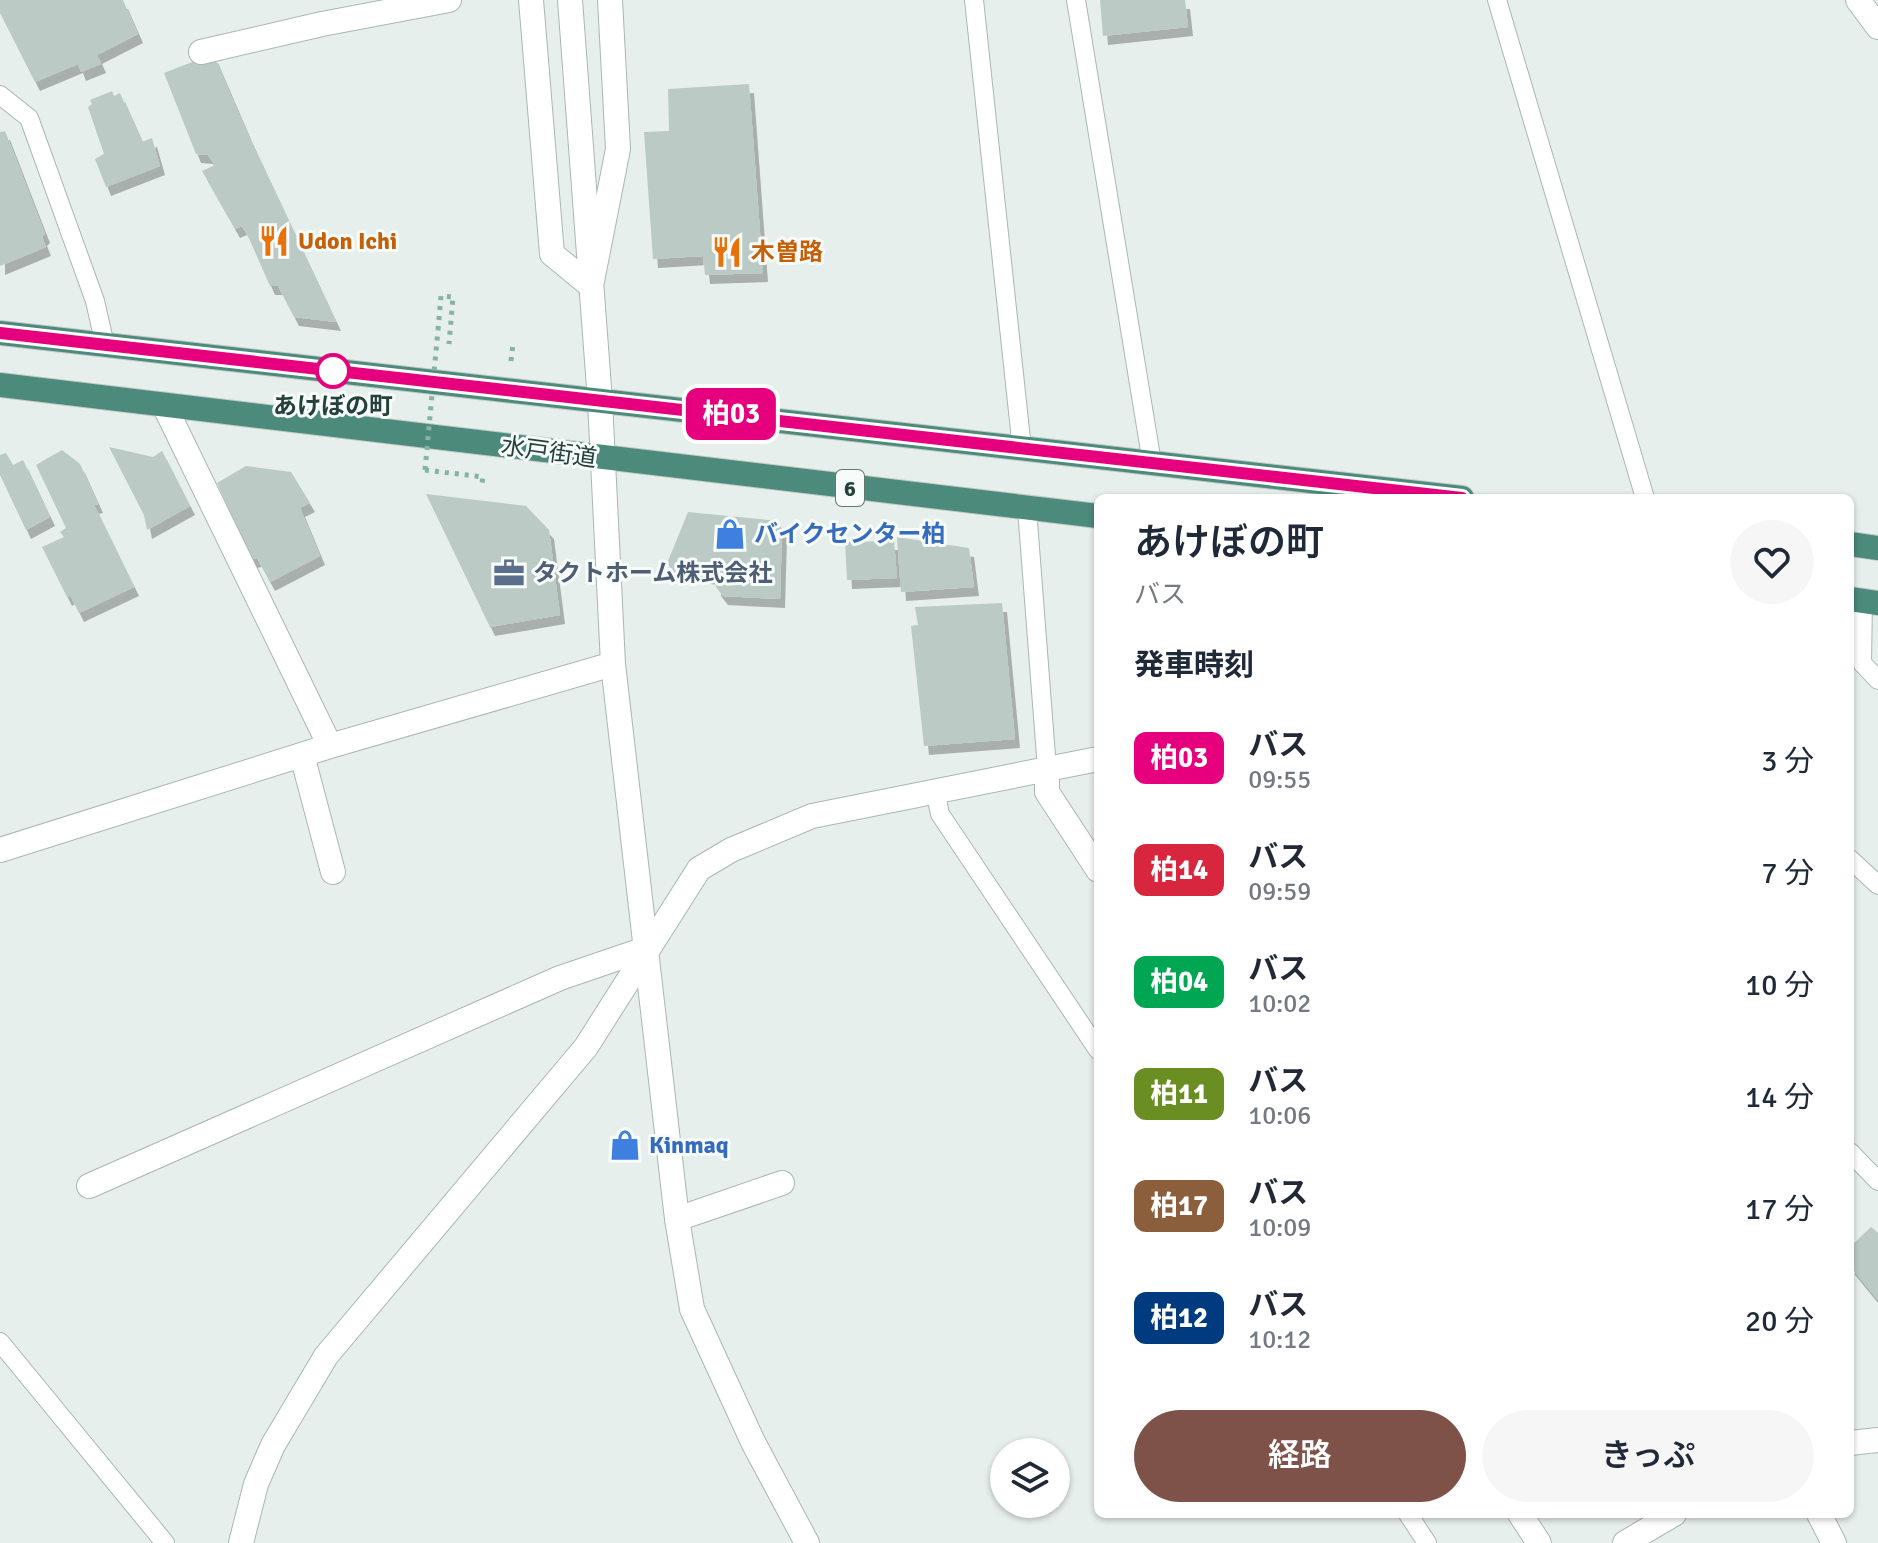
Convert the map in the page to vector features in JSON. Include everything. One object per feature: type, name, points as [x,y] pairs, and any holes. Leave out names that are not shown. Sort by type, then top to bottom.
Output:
[{"type":"highway","points":[[0,333],[1427,494]]},
{"type":"highway","name":"水戸街道","points":[[0,385],[1094,516]]},
{"type":"highway","points":[[1854,545],[1878,548]]},
{"type":"street","points":[[201,52],[322,24],[449,0]]},
{"type":"street","points":[[531,0],[552,254],[591,286]]},
{"type":"street","points":[[570,0],[600,401],[613,664],[677,1219],[692,1309],[753,1442],[807,1543]]},
{"type":"street","points":[[591,286],[618,149],[610,0]]},
{"type":"street","points":[[1858,0],[1878,27]]},
{"type":"street","points":[[164,405],[330,746]]},
{"type":"street","points":[[0,850],[330,746],[613,664]]},
{"type":"street","points":[[302,755],[333,872]]},
{"type":"street","points":[[241,1543],[256,1484],[273,1445],[326,1356],[586,1047],[622,995],[699,869],[731,850],[812,816],[1094,760]]},
{"type":"street","points":[[1047,769],[1047,792],[1094,864]]},
{"type":"street","points":[[89,1186],[560,978],[648,948]]},
{"type":"street","points":[[677,1219],[782,1183]]},
{"type":"street","points":[[1854,1443],[1878,1440]]},
{"type":"street","points":[[1523,1518],[1539,1543]]},
{"type":"street","points":[[1625,1543],[1667,1518]]},
{"type":"street","points":[[1821,1518],[1834,1543]]},
{"type":"lane","points":[[974,0],[1022,449]]},
{"type":"lane","points":[[1076,0],[1152,463]]},
{"type":"lane","points":[[1497,0],[1644,494]]},
{"type":"lane","points":[[0,95],[29,118],[95,301],[105,345]]},
{"type":"lane","points":[[1027,509],[1047,769]]},
{"type":"lane","points":[[1864,601],[1862,663],[1878,680]]},
{"type":"lane","points":[[935,790],[940,814],[1094,1044]]},
{"type":"lane","points":[[1854,863],[1878,885]]},
{"type":"lane","points":[[1854,1156],[1878,1181]]},
{"type":"lane","points":[[0,1342],[165,1543]]},
{"type":"lane","points":[[1411,1518],[1427,1543]]},
{"type":"path","points":[[449,344],[453,297],[441,296],[425,470],[483,477],[482,483]]},
{"type":"building","points":[[0,0],[123,0],[138,34],[97,55],[101,64],[81,72],[78,64],[35,82],[0,13]]},
{"type":"building","points":[[1100,0],[1185,0],[1188,27],[1103,36]]},
{"type":"building","points":[[213,54],[336,322],[294,317],[278,286],[270,286],[242,226],[235,229],[202,171],[215,165],[208,155],[196,154],[164,73]]},
{"type":"building","points":[[749,84],[763,273],[705,275],[703,256],[653,259],[644,132],[669,131],[668,89]]},
{"type":"building","points":[[112,91],[114,96],[120,93],[142,142],[152,138],[160,166],[106,187],[95,159],[104,154],[88,107],[92,104],[90,100]]},
{"type":"building","points":[[5,131],[45,234],[42,237],[46,247],[0,266],[0,132]]},
{"type":"building","points":[[109,447],[153,457],[162,451],[190,506],[147,530],[144,515]]},
{"type":"building","points":[[62,450],[80,464],[98,504],[94,505],[134,587],[79,613],[70,595],[67,597],[42,547],[64,537],[60,532],[66,528],[36,465]]},
{"type":"building","points":[[6,453],[13,465],[23,460],[50,517],[26,530],[0,475],[0,455]]},
{"type":"building","points":[[246,466],[291,472],[310,503],[300,508],[320,556],[270,582],[257,558],[252,559],[217,483]]},
{"type":"building","name":"タクトホーム株式会社","points":[[426,494],[526,506],[549,530],[560,615],[490,627]]},
{"type":"building","points":[[688,512],[778,521],[782,529],[780,599],[723,596],[716,587],[716,576],[671,572],[668,561]]},
{"type":"building","points":[[897,537],[969,548],[974,587],[901,592]]},
{"type":"building","points":[[894,541],[897,578],[847,580],[845,542]]},
{"type":"building","points":[[1002,603],[1015,739],[924,746],[911,626],[918,625],[915,607]]},
{"type":"building","points":[[1871,1227],[1878,1233],[1878,1300],[1854,1271],[1854,1243]]},
{"type":"bus line","name":"柏03","points":[[0,333],[508,392],[678,407],[1426,494]]},
{"type":"place","name":"Udon Ichi","points":[[274,241]]},
{"type":"place","name":"木曽路","points":[[727,252]]},
{"type":"place","name":"あけぼの町","points":[[333,371]]},
{"type":"place","name":"バイクセンター柏","points":[[730,534]]},
{"type":"place","name":"タクトホーム株式会社","points":[[509,573]]},
{"type":"place","name":"Kinmaq","points":[[625,1145]]}]
